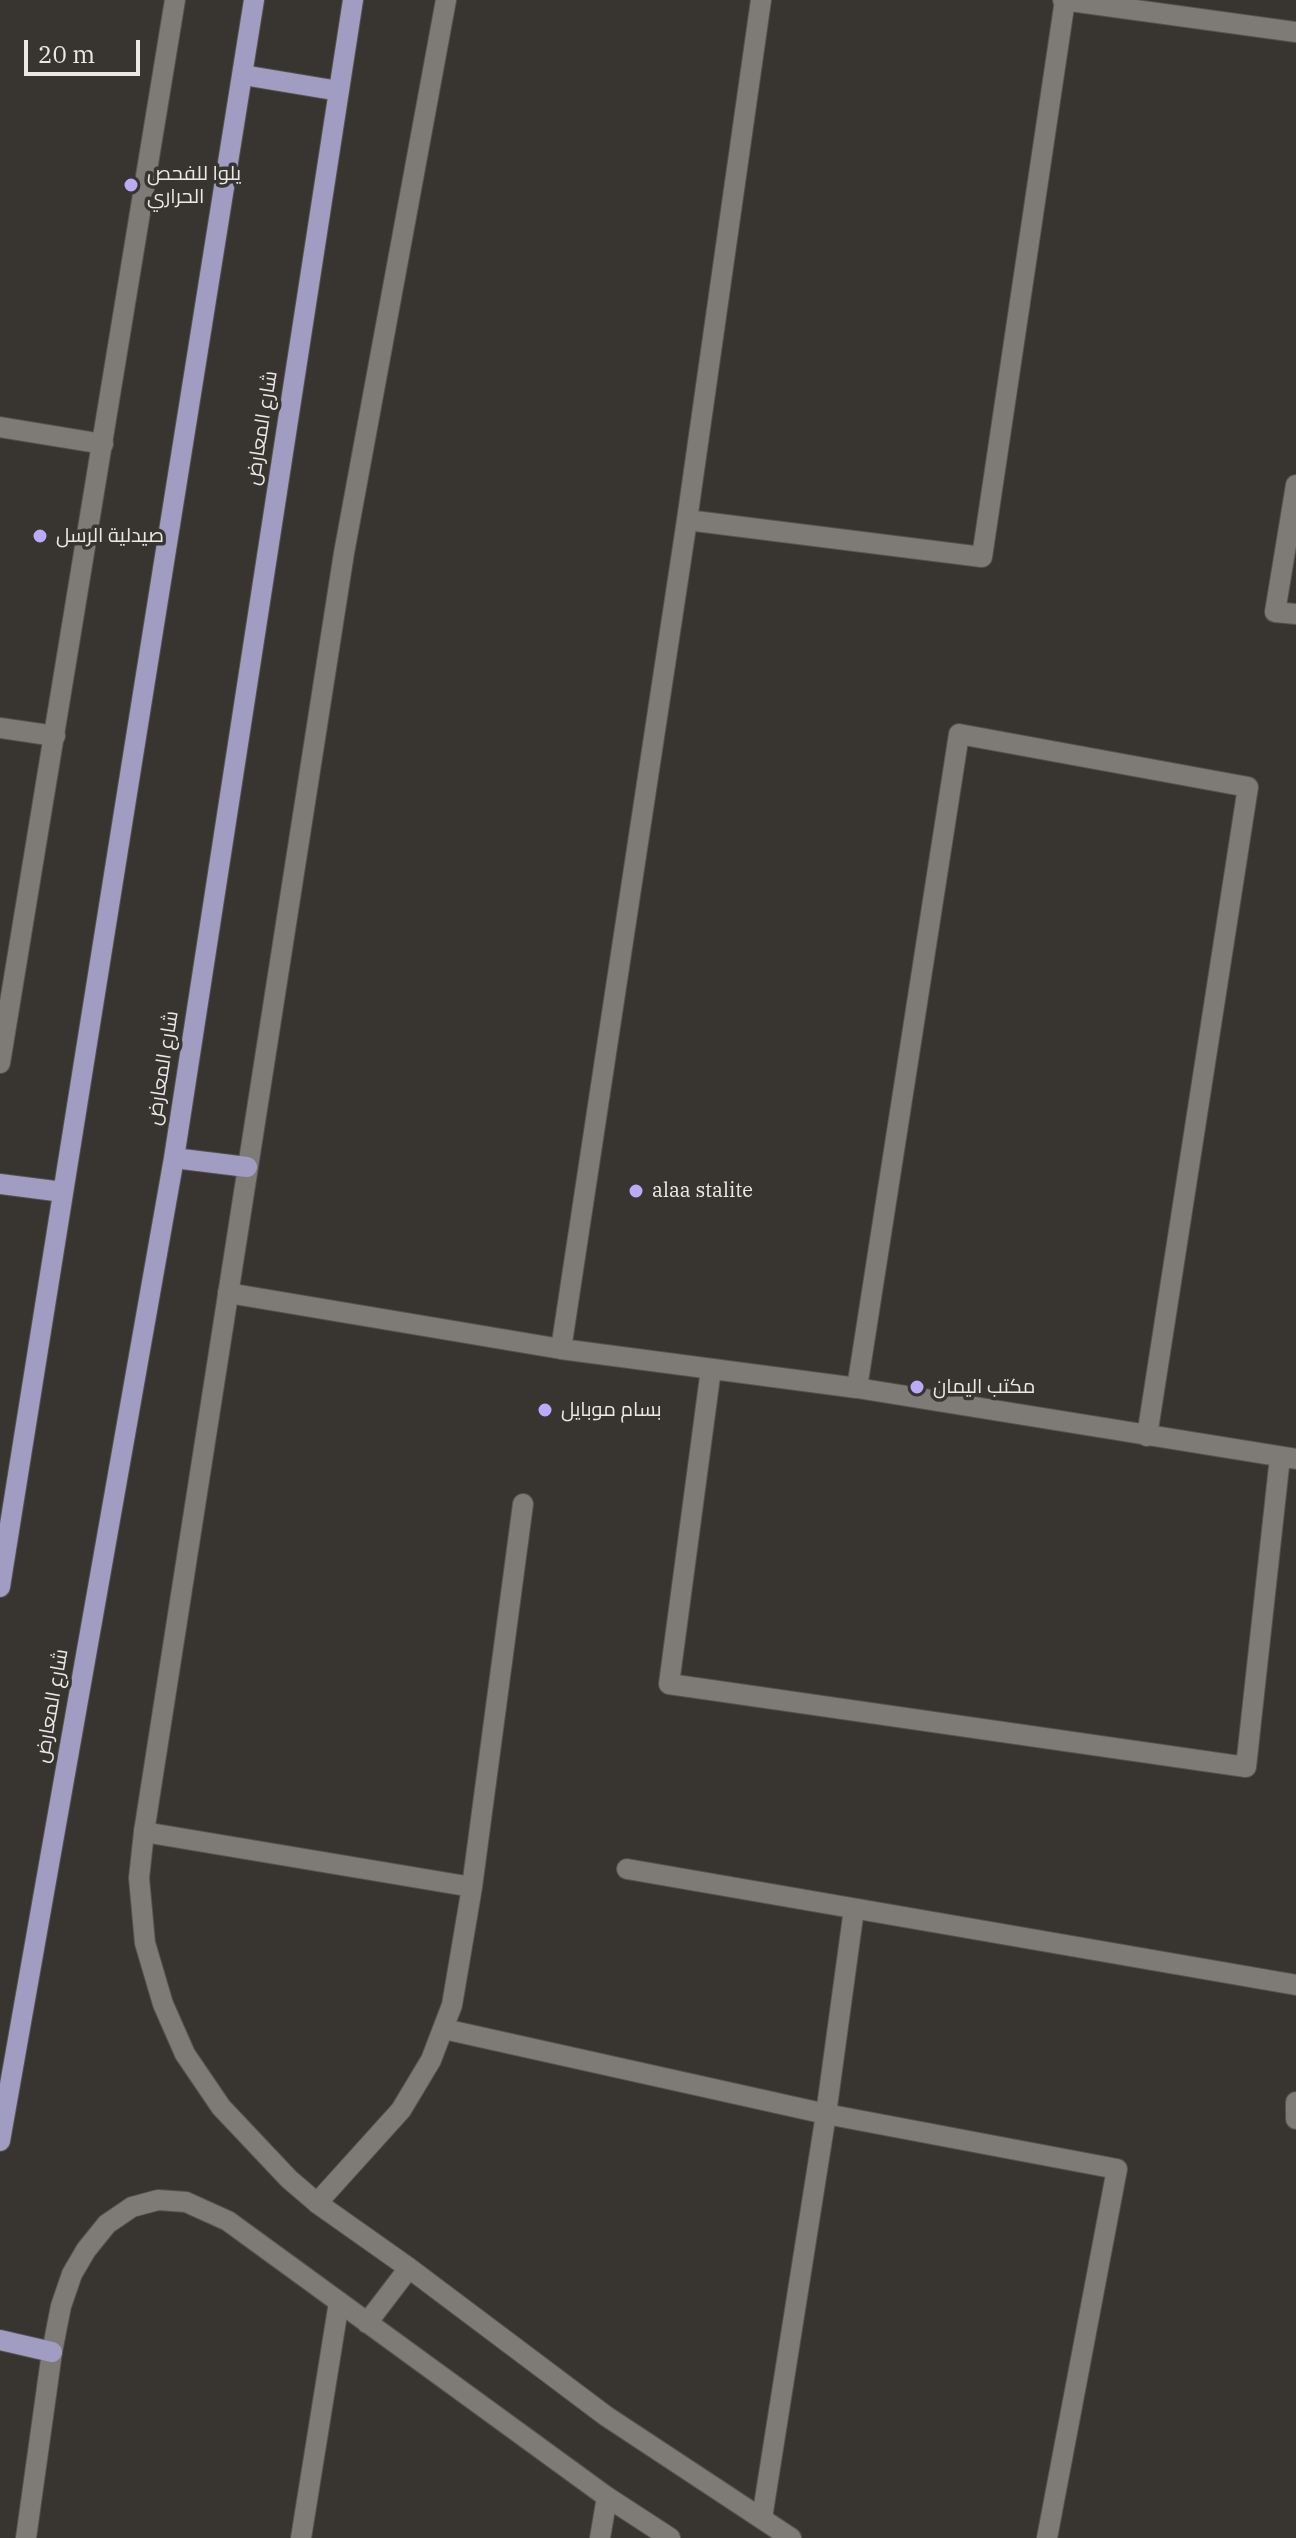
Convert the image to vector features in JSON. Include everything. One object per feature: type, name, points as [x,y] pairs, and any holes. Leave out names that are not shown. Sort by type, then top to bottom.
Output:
[{"type":"main road","points":[[0,1587],[254,0]]},
{"type":"main road","name":"شارع المعارض","points":[[0,2141],[174,1158],[353,0]]},
{"type":"main road","points":[[243,75],[339,91]]},
{"type":"main road","points":[[174,1158],[247,1167]]},
{"type":"main road","points":[[0,1184],[63,1192]]},
{"type":"main road","points":[[0,2340],[52,2352]]},
{"type":"street","points":[[0,1063],[3,1021],[55,736],[175,0]]},
{"type":"street","points":[[446,0],[344,553],[247,1167],[144,1832],[139,1878],[145,1943],[163,2004],[185,2054],[221,2107],[289,2179],[317,2203],[606,2416],[791,2538]]},
{"type":"street","points":[[561,1349],[687,520],[761,0]]},
{"type":"street","points":[[687,520],[982,557],[1064,0],[1296,32]]},
{"type":"street","points":[[0,427],[103,444]]},
{"type":"street","points":[[1296,485],[1275,612],[1296,614]]},
{"type":"street","points":[[0,728],[55,736]]},
{"type":"street","points":[[857,1388],[959,734],[1248,787],[1147,1436]]},
{"type":"street","points":[[228,1293],[561,1349],[857,1388],[1288,1458],[1246,1767],[669,1684],[711,1369]]},
{"type":"street","points":[[317,2203],[401,2110],[431,2060],[444,2029],[464,1944],[523,1504]]},
{"type":"street","points":[[144,1832],[472,1887]]},
{"type":"street","points":[[627,1869],[1296,1985]]},
{"type":"street","points":[[762,2518],[826,2114],[854,1909]]},
{"type":"street","points":[[444,2029],[826,2114],[1117,2169],[1047,2538]]},
{"type":"street","points":[[1296,2102],[1296,2119]]},
{"type":"street","points":[[26,2538],[52,2352],[61,2306],[72,2274],[107,2224],[132,2207],[158,2200],[186,2202],[228,2221],[607,2497],[670,2538]]},
{"type":"street","points":[[367,2323],[409,2268]]},
{"type":"street","points":[[301,2538],[339,2302]]},
{"type":"street","points":[[600,2538],[607,2497]]},
{"type":"place","name":"يلوا للفحص الحراري","points":[[131,185]]},
{"type":"place","name":"صيدلية الرسل","points":[[40,536]]},
{"type":"place","name":"alaa stalite","points":[[636,1191]]},
{"type":"place","name":"مكتب اليمان","points":[[917,1387]]},
{"type":"place","name":"بسام موبايل","points":[[545,1410]]}]
